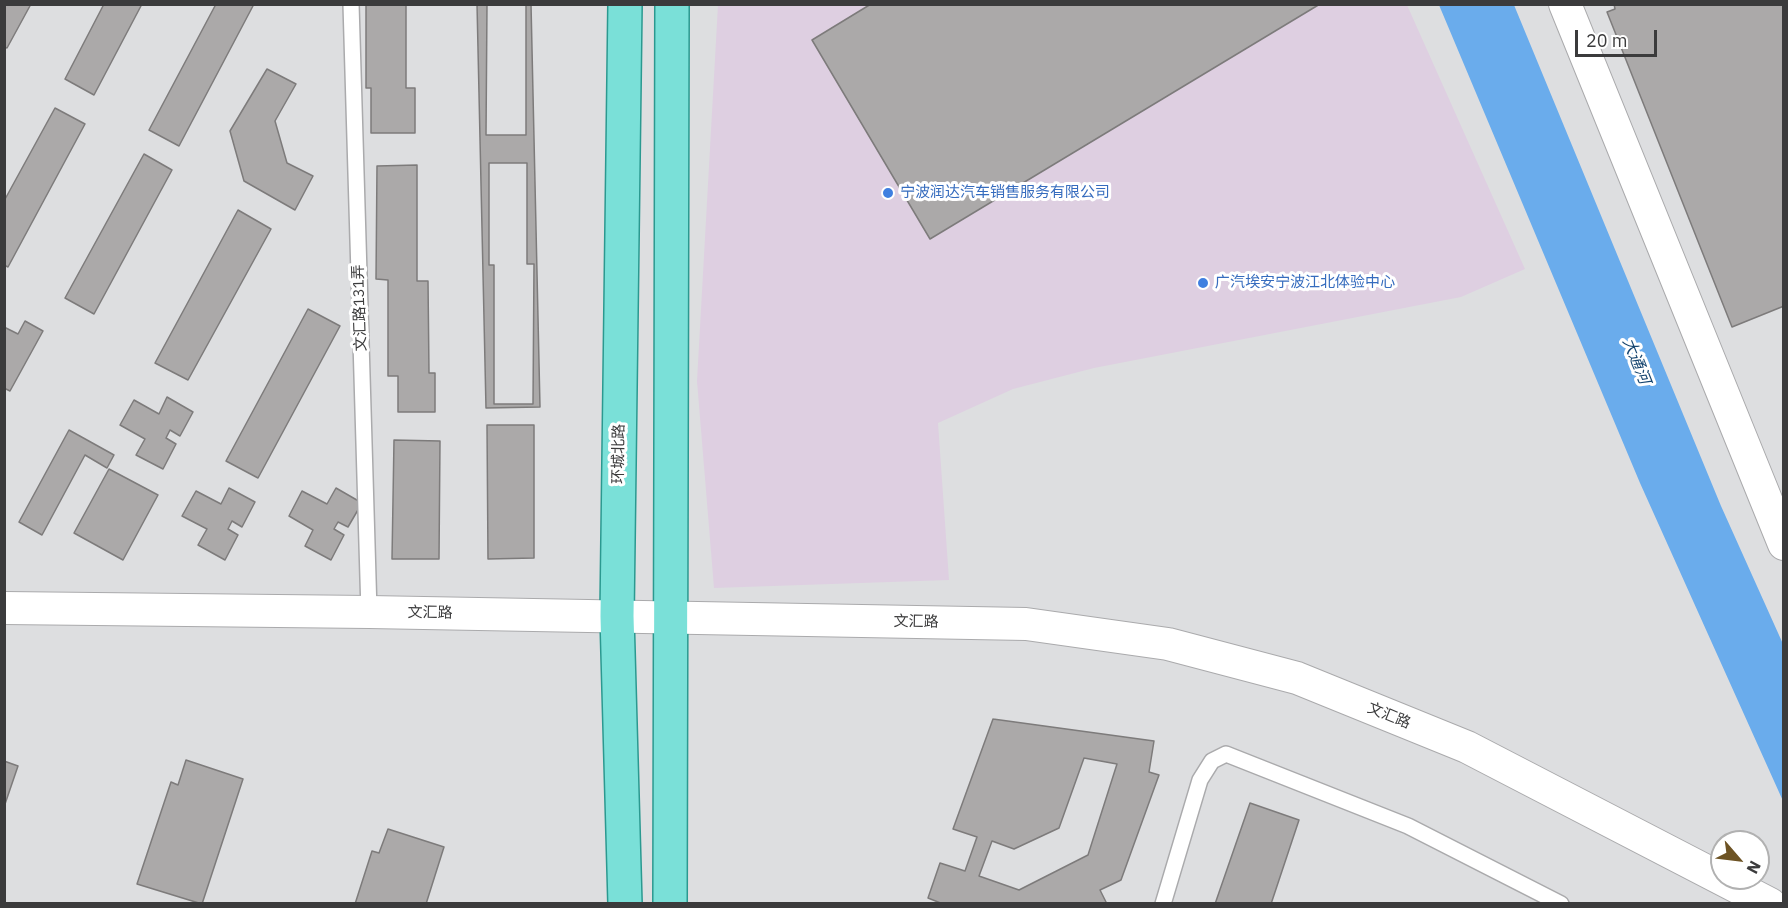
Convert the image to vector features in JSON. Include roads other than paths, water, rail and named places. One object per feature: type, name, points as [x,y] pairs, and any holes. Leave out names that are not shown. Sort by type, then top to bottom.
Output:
[{"type":"main road","name":"环城北路","points":[[625,4],[617,616],[625,903]]},
{"type":"main road","points":[[670,903],[672,4]]},
{"type":"street","points":[[1565,4],[1784,544]]},
{"type":"street","name":"文汇路","points":[[4,608],[1026,624],[1168,644],[1296,678],[1467,747],[1770,903]]},
{"type":"lane","name":"文汇路131弄","points":[[351,4],[369,612]]},
{"type":"lane","points":[[1163,903],[1200,780],[1212,761],[1226,754],[1408,826],[1561,903]]},
{"type":"water","name":"大通河","points":[[1439,5],[1514,5],[1721,506],[1783,644],[1783,801],[1640,483]]},
{"type":"place","name":"宁波润达汽车销售服务有限公司","points":[[888,193]]},
{"type":"place","name":"广汽埃安宁波江北体验中心","points":[[1203,283]]}]
